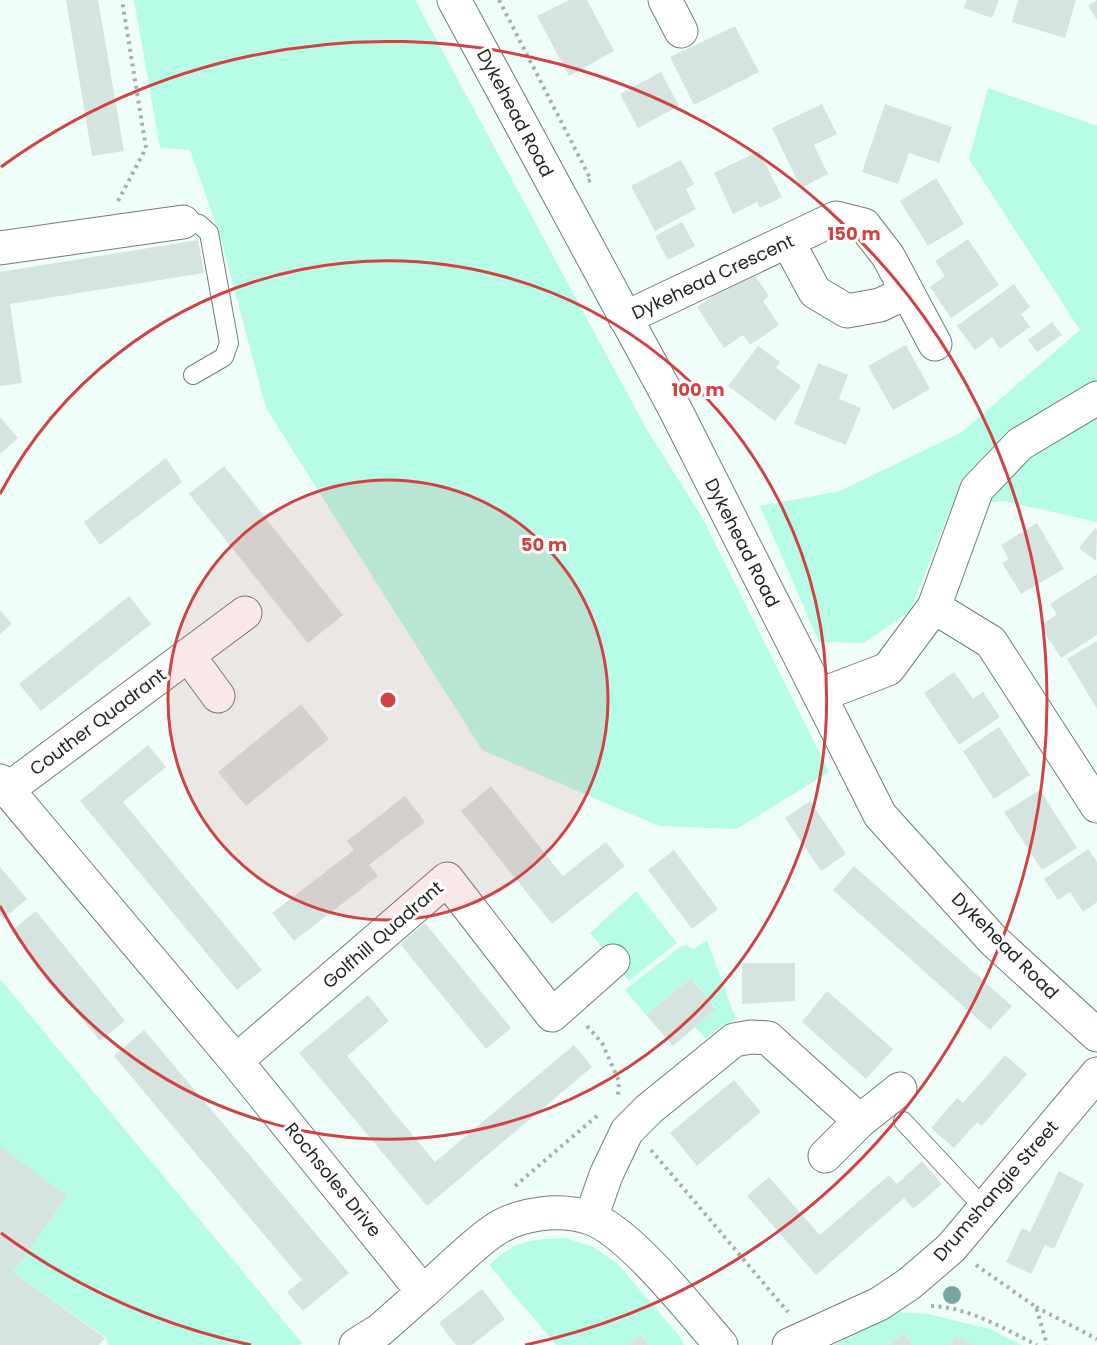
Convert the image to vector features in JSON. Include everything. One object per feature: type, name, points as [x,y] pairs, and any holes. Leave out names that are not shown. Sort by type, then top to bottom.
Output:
[{"type":"street","name":"Dykehead Road","points":[[454,0],[674,408],[880,815],[993,940],[1097,1035]]},
{"type":"street","points":[[665,0],[681,31]]},
{"type":"street","name":"Dykehead Crescent","points":[[625,318],[836,218],[864,225],[888,256],[935,344]]},
{"type":"street","points":[[0,248],[183,222]]},
{"type":"street","points":[[795,239],[815,292],[847,311],[880,305],[907,292]]},
{"type":"street","points":[[820,695],[888,669],[934,607],[976,489],[1020,444],[1097,398]]},
{"type":"street","points":[[934,607],[991,642],[1097,806]]},
{"type":"street","name":"Couther Quadrant","points":[[4,785],[244,613]]},
{"type":"street","points":[[188,655],[218,696]]},
{"type":"street","name":"Rochsoles Drive","points":[[4,785],[236,1060],[423,1292]]},
{"type":"street","name":"Golfhill Quadrant","points":[[236,1060],[447,879],[552,1015],[567,1003]]},
{"type":"street","points":[[567,1003],[613,961]]},
{"type":"street","points":[[591,1218],[606,1175],[614,1122],[648,1109],[734,1040],[751,1037],[768,1038],[860,1121]]},
{"type":"street","name":"Drumshangie Street","points":[[798,1340],[879,1304],[909,1284],[951,1248],[1097,1074]]},
{"type":"street","points":[[825,1156],[860,1121],[900,1089]]},
{"type":"street","points":[[356,1345],[380,1330],[493,1232],[513,1221],[535,1215],[565,1214],[591,1218],[614,1232],[646,1261],[721,1345]]},
{"type":"lane","points":[[183,222],[198,224],[209,233],[229,343],[224,357],[193,375]]},
{"type":"lane","points":[[903,1121],[984,1208]]},
{"type":"path","points":[[101,233],[146,148],[122,0]]},
{"type":"path","points":[[499,0],[591,180],[559,196]]},
{"type":"path","points":[[567,1003],[602,1043],[619,1081],[618,1099]]},
{"type":"path","points":[[513,1221],[499,1199],[614,1122],[651,1150],[798,1340]]},
{"type":"path","points":[[951,1248],[1036,1307],[1097,1339]]},
{"type":"path","points":[[879,1304],[942,1306],[976,1315],[1037,1345]]},
{"type":"path","points":[[1036,1307],[1047,1345]]},
{"type":"green space","points":[[134,0],[415,0],[647,430],[702,517],[829,772],[737,829],[659,826],[482,750],[266,408],[220,236],[190,150],[160,148]]},
{"type":"green space","points":[[988,88],[1097,126],[1097,522],[1003,501],[951,508],[910,611],[864,643],[819,642],[760,506],[840,491],[962,432],[1080,330],[969,159]]},
{"type":"green space","points":[[636,891],[677,943],[629,981],[590,933]]},
{"type":"green space","points":[[707,940],[736,1020],[721,1026],[706,1039],[695,1027],[716,1008],[691,978],[646,1015],[625,990],[680,947],[686,945],[694,949]]},
{"type":"green space","points":[[0,979],[302,1343],[299,1345],[108,1345],[105,1337],[13,1272],[0,1146]]},
{"type":"green space","points":[[566,1238],[593,1247],[617,1263],[680,1337],[684,1345],[649,1345],[640,1335],[628,1345],[556,1345],[489,1265],[508,1250],[524,1242]]},
{"type":"green space","points":[[899,1312],[928,1314],[990,1329],[1022,1345],[971,1345],[953,1337],[950,1345],[913,1345],[904,1333],[890,1345],[834,1345]]},
{"type":"building","points":[[66,0],[98,0],[124,151],[92,156]]},
{"type":"building","points":[[569,0],[587,0],[614,51],[569,76],[537,16]]},
{"type":"building","points":[[967,0],[999,0],[992,18],[964,8]]},
{"type":"building","points":[[1018,0],[1076,0],[1065,38],[1012,22]]},
{"type":"building","points":[[1097,0],[1097,20],[1088,5]]},
{"type":"building","points":[[735,26],[759,72],[694,105],[670,57]]},
{"type":"building","points":[[661,72],[679,106],[638,128],[620,94]]},
{"type":"building","points":[[822,104],[837,134],[814,145],[828,174],[801,188],[772,128]]},
{"type":"building","points":[[885,104],[952,127],[939,163],[909,153],[898,184],[862,172]]},
{"type":"building","points":[[759,151],[782,197],[760,208],[757,202],[733,214],[714,173]]},
{"type":"building","points":[[681,160],[694,184],[686,189],[696,209],[655,231],[631,186]]},
{"type":"building","points":[[936,178],[964,224],[928,246],[900,201]]},
{"type":"building","points":[[682,222],[695,246],[668,260],[655,236]]},
{"type":"building","points":[[968,239],[999,285],[951,318],[930,287],[945,276],[935,261]]},
{"type":"building","points":[[198,240],[204,273],[10,304],[22,383],[0,386],[0,272]]},
{"type":"building","points":[[751,270],[769,296],[763,301],[779,325],[750,345],[743,335],[724,348],[697,307]]},
{"type":"building","points":[[1014,284],[1030,307],[1021,314],[1030,327],[1000,349],[992,337],[975,350],[957,326]]},
{"type":"building","points":[[1052,322],[1062,335],[1037,352],[1028,340]]},
{"type":"building","points":[[906,345],[930,389],[893,410],[868,366]]},
{"type":"building","points":[[758,346],[780,362],[776,368],[801,386],[775,421],[728,386]]},
{"type":"building","points":[[818,363],[848,375],[839,399],[861,408],[846,445],[794,424]]},
{"type":"building","points":[[0,417],[18,438],[0,454]]},
{"type":"building","points":[[166,458],[182,482],[100,545],[84,522]]},
{"type":"building","points":[[224,466],[343,615],[308,643],[189,494]]},
{"type":"building","points":[[1037,523],[1064,569],[1021,594],[1002,563],[1009,559],[1001,545]]},
{"type":"building","points":[[1095,528],[1097,530],[1096,561],[1079,548]]},
{"type":"building","points":[[1097,574],[1097,635],[1061,658],[1040,626],[1057,614],[1050,604]]},
{"type":"building","points":[[129,596],[151,624],[41,711],[19,684]]},
{"type":"building","points":[[0,610],[12,624],[0,634]]},
{"type":"building","points":[[1097,641],[1097,709],[1067,659]]},
{"type":"building","points":[[954,672],[973,699],[983,692],[1000,717],[959,745],[924,693]]},
{"type":"building","points":[[301,704],[329,739],[246,806],[218,772]]},
{"type":"building","points":[[999,727],[1030,775],[994,799],[963,751]]},
{"type":"building","points":[[148,745],[166,767],[123,802],[262,970],[237,990],[80,801]]},
{"type":"building","points":[[491,786],[563,876],[606,842],[625,866],[552,924],[461,811]]},
{"type":"building","points":[[1040,790],[1077,848],[1042,870],[1004,812]]},
{"type":"building","points":[[405,796],[425,822],[369,865],[378,876],[294,941],[272,913],[354,850],[347,841]]},
{"type":"building","points":[[810,801],[846,854],[821,871],[785,818]]},
{"type":"building","points":[[1088,849],[1097,862],[1097,902],[1083,912],[1070,892],[1058,900],[1044,879]]},
{"type":"building","points":[[674,850],[718,909],[692,929],[648,870]]},
{"type":"building","points":[[854,866],[1012,1006],[990,1030],[833,890]]},
{"type":"building","points":[[0,867],[27,899],[3,919],[0,915]]},
{"type":"building","points":[[36,911],[125,1021],[100,1041],[11,931]]},
{"type":"building","points":[[425,923],[511,1028],[486,1049],[400,944]]},
{"type":"building","points":[[742,963],[795,963],[795,1001],[742,1004]]},
{"type":"building","points":[[691,978],[716,1009],[673,1046],[646,1015]]},
{"type":"building","points":[[827,991],[893,1049],[866,1079],[802,1022]]},
{"type":"building","points":[[368,995],[389,1021],[347,1056],[435,1162],[574,1045],[592,1067],[427,1206],[299,1053]]},
{"type":"building","points":[[144,1030],[349,1273],[303,1311],[287,1292],[302,1280],[114,1056]]},
{"type":"building","points":[[1005,1055],[1027,1074],[982,1126],[977,1122],[954,1148],[931,1128],[957,1098],[963,1103]]},
{"type":"building","points":[[734,1080],[761,1112],[697,1166],[670,1133]]},
{"type":"building","points":[[0,1146],[67,1196],[13,1272],[105,1338],[99,1345],[0,1345]]},
{"type":"building","points":[[922,1161],[942,1184],[913,1209],[904,1198],[816,1275],[747,1196],[769,1177],[820,1235],[889,1175],[897,1184]]},
{"type":"building","points":[[1059,1171],[1084,1184],[1054,1249],[1045,1245],[1031,1274],[1006,1262],[1022,1228],[1030,1232]]},
{"type":"building","points":[[482,1289],[505,1319],[472,1345],[456,1345],[439,1323]]},
{"type":"building","points":[[904,1333],[913,1345],[890,1345]]},
{"type":"building","points":[[640,1335],[649,1345],[628,1345]]},
{"type":"building","points":[[954,1336],[973,1345],[950,1345]]}]
